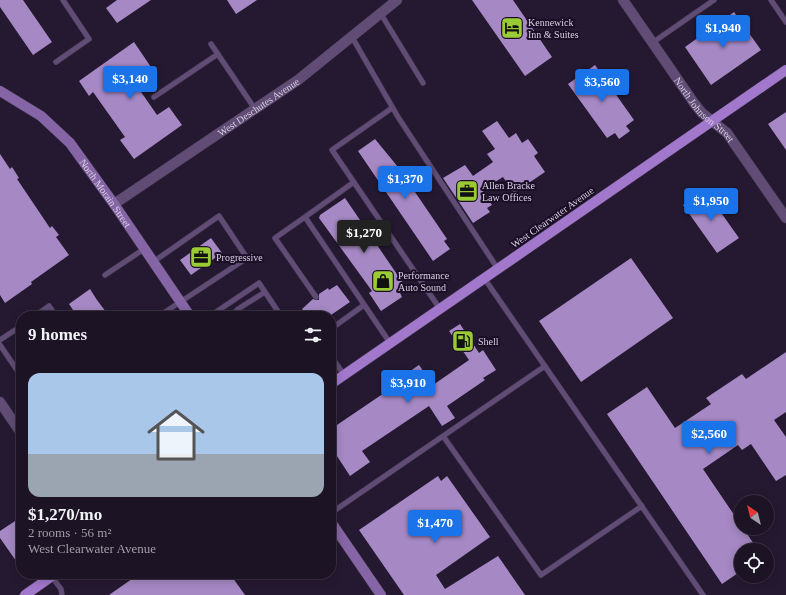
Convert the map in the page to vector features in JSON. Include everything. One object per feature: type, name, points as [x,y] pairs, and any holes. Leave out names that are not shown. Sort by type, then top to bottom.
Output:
[{"type":"main road","name":"West Clearwater Avenue","points":[[336,381],[786,70]]},
{"type":"main road","points":[[25,595],[47,579]]},
{"type":"street","name":"West Deschutes Avenue","points":[[114,204],[298,80],[397,0]]},
{"type":"street","name":"North Johnson Street","points":[[623,0],[694,103],[728,133],[786,218]]},
{"type":"street","name":"North Morain Street","points":[[0,91],[27,106],[55,128],[81,158],[186,311]]},
{"type":"street","points":[[1,405],[16,425]]},
{"type":"street","points":[[336,532],[381,595]]},
{"type":"lane","points":[[56,62],[89,39],[63,0]]},
{"type":"lane","points":[[652,43],[714,0]]},
{"type":"lane","points":[[771,0],[786,22]]},
{"type":"lane","points":[[381,14],[423,83]]},
{"type":"lane","points":[[352,37],[392,108],[498,269]]},
{"type":"lane","points":[[211,44],[255,110]]},
{"type":"lane","points":[[154,97],[218,54]]},
{"type":"lane","points":[[392,108],[332,150],[440,309]]},
{"type":"lane","points":[[316,297],[275,238],[354,182]]},
{"type":"lane","points":[[153,262],[219,216],[247,258],[166,311]]},
{"type":"lane","points":[[305,217],[390,343]]},
{"type":"lane","points":[[105,274],[144,249]]},
{"type":"lane","points":[[484,278],[703,595]]},
{"type":"lane","points":[[217,311],[259,283],[278,311]]},
{"type":"lane","points":[[235,311],[265,292]]},
{"type":"lane","points":[[336,325],[364,305]]},
{"type":"lane","points":[[42,311],[50,306],[53,311]]},
{"type":"lane","points":[[0,340],[16,329]]},
{"type":"lane","points":[[0,345],[16,369]]},
{"type":"lane","points":[[336,363],[344,375]]},
{"type":"lane","points":[[336,510],[545,366]]},
{"type":"lane","points":[[12,419],[16,416]]},
{"type":"lane","points":[[444,436],[541,575],[642,506]]},
{"type":"lane","points":[[55,579],[61,589],[62,595]]},
{"type":"building","points":[[0,0],[23,0],[52,42],[33,55],[0,7]]},
{"type":"building","points":[[117,0],[151,0],[117,23],[106,8]]},
{"type":"building","points":[[227,0],[257,0],[236,14]]},
{"type":"building","name":"Kennewick Inn & Suites","points":[[472,0],[513,0],[552,57],[525,76]]},
{"type":"building","points":[[734,12],[761,50],[711,85],[685,47]]},
{"type":"building","points":[[134,42],[157,76],[139,89],[157,115],[169,107],[182,125],[134,159],[120,140],[125,137],[93,92],[89,96],[79,81]]},
{"type":"building","points":[[595,65],[634,120],[626,126],[630,131],[619,139],[615,133],[607,138],[568,84]]},
{"type":"building","points":[[786,112],[786,150],[768,124]]},
{"type":"building","points":[[497,121],[509,138],[516,133],[522,143],[528,139],[538,153],[534,156],[545,172],[514,193],[503,177],[482,190],[492,205],[487,208],[490,212],[473,223],[443,178],[465,165],[473,176],[493,162],[487,154],[495,149],[482,131]]},
{"type":"building","points":[[375,139],[398,167],[447,239],[444,241],[450,249],[433,261],[358,151]]},
{"type":"building","points":[[0,154],[10,169],[12,167],[19,178],[17,179],[50,228],[52,226],[59,235],[56,237],[69,255],[5,303],[0,295]]},
{"type":"building","points":[[705,190],[739,238],[717,253],[683,205]]},
{"type":"building","points":[[345,198],[407,289],[400,293],[402,297],[381,311],[369,293],[372,291],[319,218],[320,215]]},
{"type":"building","name":"Progressive","points":[[211,238],[222,253],[191,275],[180,260]]},
{"type":"building","points":[[631,258],[673,318],[581,382],[539,321]]},
{"type":"building","points":[[337,285],[350,302],[336,312],[303,311],[302,309],[313,299],[319,300],[319,294],[328,288],[329,290]]},
{"type":"building","points":[[90,289],[105,311],[74,311],[69,304]]},
{"type":"building","points":[[460,324],[479,353],[483,350],[496,370],[483,378],[485,380],[447,406],[455,418],[442,426],[429,406],[362,451],[370,462],[350,476],[336,455],[336,426],[393,387],[391,384],[419,365],[433,385],[469,360],[449,331]]},
{"type":"building","points":[[786,352],[786,412],[774,420],[786,437],[786,475],[776,481],[751,444],[742,450],[738,445],[703,469],[734,515],[734,535],[748,535],[753,543],[734,543],[734,576],[722,584],[607,414],[647,387],[675,428],[711,404],[706,398],[742,374],[746,379]]},
{"type":"building","points":[[438,476],[441,481],[447,476],[490,537],[436,575],[445,589],[498,556],[525,595],[404,595],[359,530]]},
{"type":"building","points":[[16,520],[16,561],[0,538],[0,531]]},
{"type":"building","points":[[132,579],[234,579],[245,595],[109,595]]},
{"type":"place","name":"Kennewick Inn & Suites","points":[[512,28]]},
{"type":"place","name":"Allen Bracke Law Offices","points":[[467,191]]},
{"type":"place","name":"Progressive","points":[[201,257]]},
{"type":"place","name":"Performance Auto Sound","points":[[383,281]]},
{"type":"place","name":"Shell","points":[[463,341]]}]
